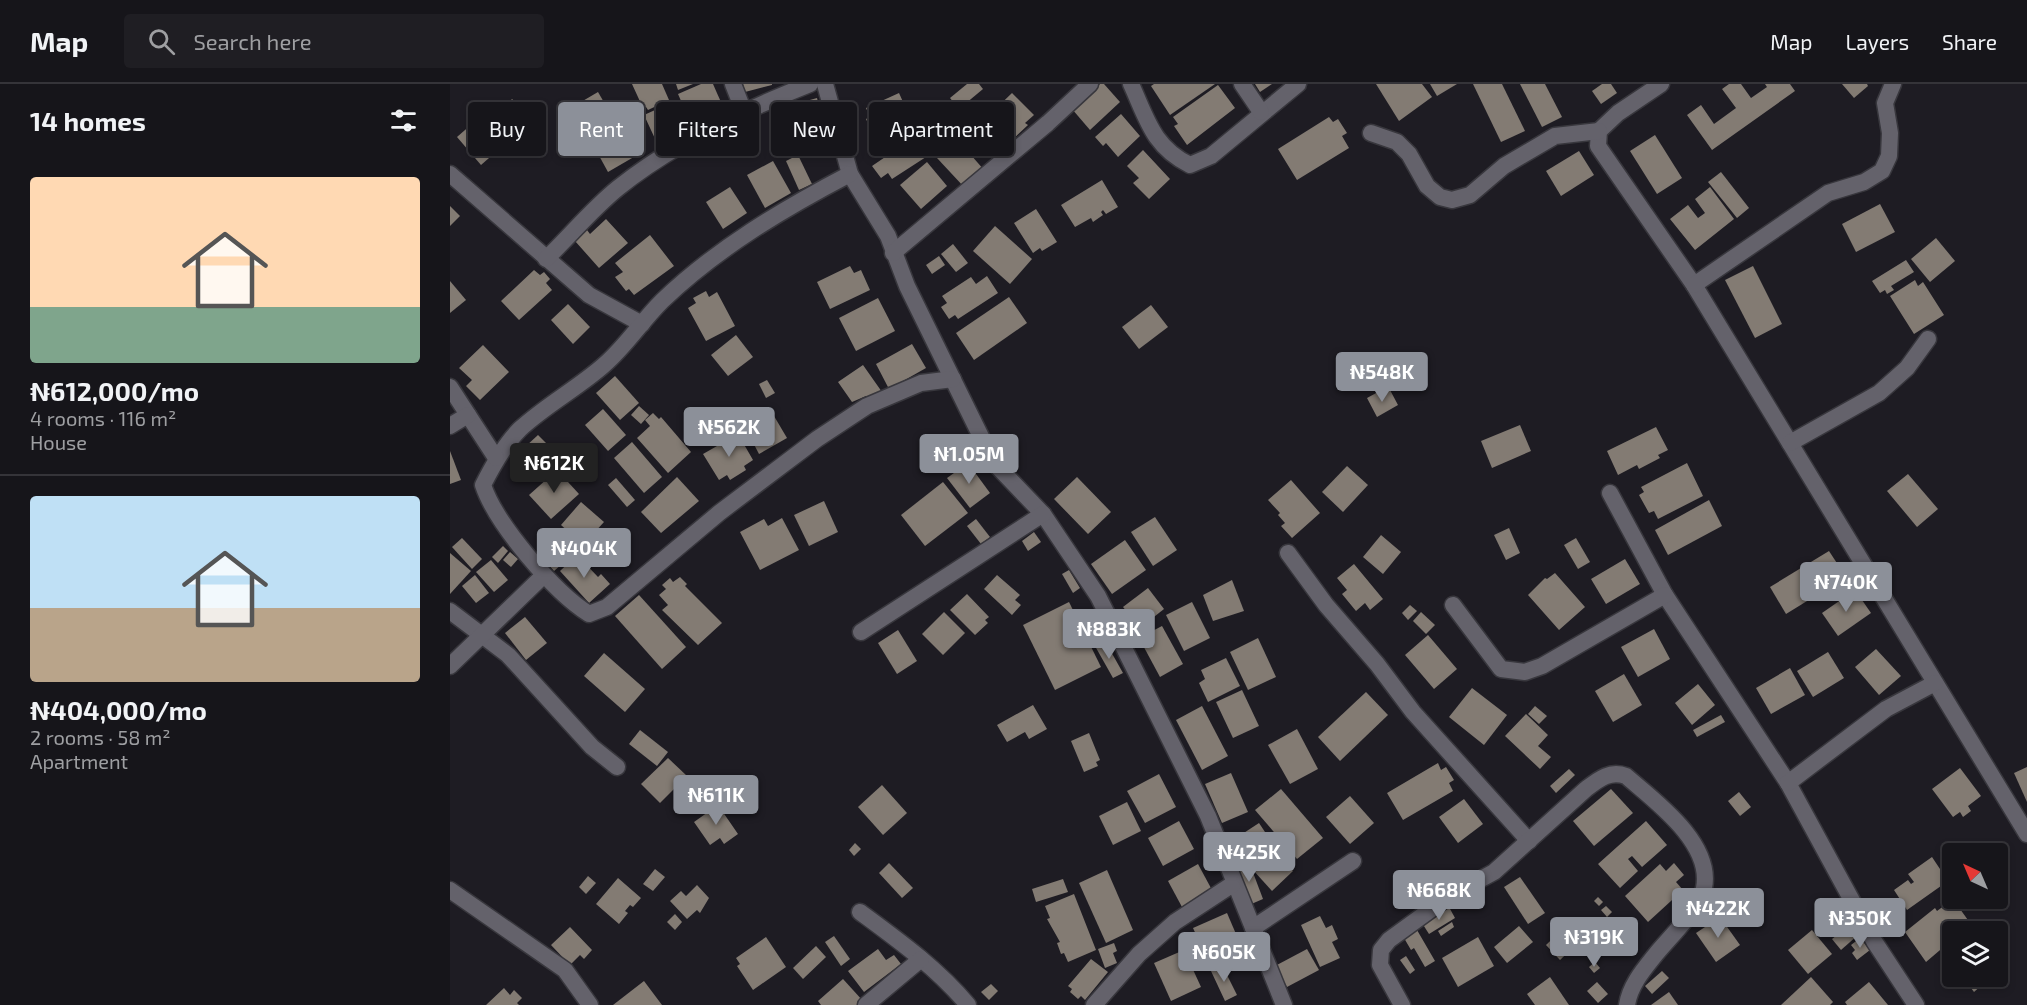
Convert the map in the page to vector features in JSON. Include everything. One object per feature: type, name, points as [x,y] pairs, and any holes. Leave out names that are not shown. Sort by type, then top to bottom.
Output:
[{"type":"street","points":[[733,84],[740,102]]},
{"type":"street","points":[[759,104],[810,84]]},
{"type":"street","points":[[825,84],[849,174],[888,236],[893,253],[997,466],[1042,514],[1098,596],[1208,816],[1233,884],[1284,1005]]},
{"type":"street","points":[[893,253],[1048,123],[1090,84]]},
{"type":"street","points":[[1131,84],[1156,139],[1172,156],[1190,165],[1211,156],[1261,112],[1298,84]]},
{"type":"street","points":[[1242,84],[1261,112]]},
{"type":"street","points":[[1371,134],[1397,142],[1409,154],[1427,186],[1440,197],[1452,200],[1470,195],[1504,166],[1555,136],[1599,131],[1618,112],[1661,84]]},
{"type":"street","points":[[1694,285],[1828,193],[1864,182],[1882,171],[1889,156],[1890,133],[1885,103],[1893,84]]},
{"type":"street","points":[[1599,131],[1598,146],[1694,285],[2027,834]]},
{"type":"street","points":[[546,259],[616,189],[667,156]]},
{"type":"street","points":[[450,174],[589,295],[642,324]]},
{"type":"street","points":[[849,174],[804,198],[732,244],[677,287],[619,352],[595,374],[520,429],[496,458],[483,486],[488,499],[496,514],[544,575],[573,604],[589,614],[607,607],[719,513],[817,439],[867,406],[921,383],[953,379]]},
{"type":"street","points":[[1790,443],[1879,393],[1907,368],[1928,339]]},
{"type":"street","points":[[450,387],[496,458]]},
{"type":"street","points":[[450,426],[468,415]]},
{"type":"street","points":[[1610,493],[1665,595],[1788,783],[1874,941],[1916,1005]]},
{"type":"street","points":[[861,632],[1042,514]]},
{"type":"street","points":[[1287,553],[1413,712],[1529,841]]},
{"type":"street","points":[[450,666],[544,575]]},
{"type":"street","points":[[1453,605],[1501,669],[1525,672],[1542,666],[1665,595]]},
{"type":"street","points":[[450,611],[508,654],[592,747],[617,766]]},
{"type":"street","points":[[1788,783],[1886,709],[1935,682]]},
{"type":"street","points":[[1402,1005],[1380,964],[1381,950],[1389,940],[1448,897],[1494,872],[1600,777],[1617,773],[1626,776],[1658,803],[1693,841],[1701,861],[1704,888],[1698,902],[1647,965],[1632,988],[1626,1004]]},
{"type":"street","points":[[1253,928],[1353,861]]},
{"type":"street","points":[[1103,1001],[1123,969],[1175,922],[1233,884]]},
{"type":"street","points":[[450,890],[565,970],[590,1005]]},
{"type":"street","points":[[860,912],[921,958],[949,983],[968,1005]]},
{"type":"street","points":[[866,1005],[921,958]]},
{"type":"building","points":[[632,84],[662,84],[669,100],[656,102],[656,106],[648,110],[644,108],[644,102],[640,102]]},
{"type":"building","points":[[676,84],[693,84],[678,90]]},
{"type":"building","points":[[701,84],[713,84],[721,102],[681,102],[678,94]]},
{"type":"building","points":[[743,84],[772,84],[772,85],[745,92]]},
{"type":"building","points":[[967,84],[979,84],[983,89],[967,102],[953,102],[950,98]]},
{"type":"building","points":[[1100,84],[1104,84],[1120,102],[1090,130],[1072,109]]},
{"type":"building","points":[[1154,84],[1215,84],[1170,115],[1151,86]]},
{"type":"building","points":[[1255,84],[1272,84],[1260,92]]},
{"type":"building","points":[[1376,84],[1422,84],[1432,97],[1399,121]]},
{"type":"building","points":[[1430,84],[1457,84],[1437,96]]},
{"type":"building","points":[[1473,84],[1502,84],[1525,131],[1501,142]]},
{"type":"building","points":[[1520,84],[1545,84],[1562,117],[1542,127]]},
{"type":"building","points":[[1602,84],[1611,84],[1617,93],[1601,104],[1592,91]]},
{"type":"building","points":[[1729,84],[1741,84],[1751,98],[1767,87],[1765,84],[1790,84],[1795,91],[1712,150],[1687,115],[1701,105],[1714,124],[1736,108],[1722,89]]},
{"type":"building","points":[[1842,84],[1867,84],[1868,86],[1854,98]]},
{"type":"building","points":[[1218,85],[1235,108],[1187,145],[1174,126],[1178,124],[1173,117]]},
{"type":"building","points":[[598,92],[604,102],[581,102]]},
{"type":"building","points":[[899,93],[903,102],[879,102]]},
{"type":"building","points":[[1012,93],[1034,115],[1025,123],[1028,125],[1014,138],[1014,102],[1003,102]]},
{"type":"building","points":[[817,98],[818,102],[803,102]]},
{"type":"building","points":[[656,110],[656,141],[644,115]]},
{"type":"building","points":[[1121,114],[1140,136],[1118,157],[1106,143],[1103,146],[1095,137]]},
{"type":"building","points":[[1329,117],[1333,122],[1338,119],[1347,133],[1342,136],[1349,148],[1297,180],[1278,149]]},
{"type":"building","points":[[468,127],[468,150],[457,137]]},
{"type":"building","points":[[1655,135],[1682,178],[1657,194],[1630,151]]},
{"type":"building","points":[[1143,150],[1170,179],[1149,199],[1133,183],[1139,178],[1127,166]]},
{"type":"building","points":[[1579,151],[1594,175],[1561,196],[1546,171]]},
{"type":"building","points":[[473,156],[491,156],[481,165]]},
{"type":"building","points":[[599,156],[636,156],[608,172]]},
{"type":"building","points":[[798,156],[812,184],[799,190],[786,161]]},
{"type":"building","points":[[887,156],[926,157],[892,179],[888,173],[881,178],[872,166]]},
{"type":"building","points":[[939,156],[972,156],[984,170],[964,187],[937,158]]},
{"type":"building","points":[[773,161],[791,193],[765,208],[747,175]]},
{"type":"building","points":[[927,162],[947,186],[921,209],[900,185]]},
{"type":"building","points":[[1721,172],[1749,208],[1737,218],[1708,182]]},
{"type":"building","points":[[1102,180],[1118,207],[1106,214],[1103,210],[1101,212],[1103,215],[1093,222],[1091,218],[1075,227],[1061,205]]},
{"type":"building","points":[[730,187],[747,213],[723,229],[706,202]]},
{"type":"building","points":[[1710,187],[1734,219],[1695,250],[1670,219],[1688,205],[1698,218],[1705,213],[1695,199]]},
{"type":"building","points":[[1880,204],[1895,232],[1856,252],[1842,224]]},
{"type":"building","points":[[450,206],[460,216],[450,226]]},
{"type":"building","points":[[1036,209],[1057,242],[1042,251],[1040,248],[1033,253],[1014,223]]},
{"type":"building","points":[[606,219],[628,243],[599,268],[575,241],[587,230],[590,234]]},
{"type":"building","points":[[995,226],[1032,259],[1010,284],[973,251]]},
{"type":"building","points":[[650,235],[674,266],[634,295],[629,289],[626,291],[615,277],[623,272],[615,263]]},
{"type":"building","points":[[1936,238],[1955,261],[1930,282],[1911,259]]},
{"type":"building","points":[[953,244],[968,263],[956,272],[941,254]]},
{"type":"building","points":[[939,256],[945,265],[932,274],[926,265]]},
{"type":"building","points":[[1906,260],[1914,272],[1891,286],[1894,290],[1887,294],[1885,290],[1880,293],[1872,281]]},
{"type":"building","points":[[850,266],[854,273],[861,270],[870,290],[830,309],[817,282]]},
{"type":"building","points":[[1753,266],[1782,324],[1755,338],[1725,280]]},
{"type":"building","points":[[534,270],[540,275],[544,272],[550,279],[546,283],[552,290],[519,320],[501,301]]},
{"type":"building","points":[[987,276],[998,293],[958,319],[955,315],[949,319],[941,307],[947,303],[942,296],[971,277],[976,284]]},
{"type":"building","points":[[1915,280],[1918,286],[1923,282],[1944,315],[1914,334],[1890,296]]},
{"type":"building","points":[[450,281],[466,300],[450,313]]},
{"type":"building","points":[[706,291],[709,297],[717,292],[735,326],[706,341],[688,308],[696,303],[693,298]]},
{"type":"building","points":[[1009,297],[1027,323],[974,360],[956,333]]},
{"type":"building","points":[[878,298],[895,331],[856,351],[839,318]]},
{"type":"building","points":[[568,304],[590,327],[573,344],[551,320]]},
{"type":"building","points":[[1151,305],[1168,327],[1139,349],[1122,327]]},
{"type":"building","points":[[736,335],[753,357],[728,376],[711,355]]},
{"type":"building","points":[[912,344],[926,368],[889,389],[876,364]]},
{"type":"building","points":[[483,345],[509,372],[480,400],[466,386],[472,380],[459,368]]},
{"type":"building","points":[[863,365],[882,392],[869,400],[866,396],[852,402],[838,382]]},
{"type":"building","points":[[615,376],[639,403],[620,420],[596,393]]},
{"type":"building","points":[[767,380],[775,393],[766,398],[759,384]]},
{"type":"building","points":[[1390,390],[1398,405],[1377,417],[1367,398],[1378,392],[1380,395]]},
{"type":"building","points":[[639,406],[649,415],[641,424],[631,415]]},
{"type":"building","points":[[603,409],[626,435],[608,451],[585,425]]},
{"type":"building","points":[[653,413],[659,419],[661,417],[691,452],[668,473],[637,438],[650,426],[645,420]]},
{"type":"building","points":[[774,416],[787,438],[759,454],[747,431]]},
{"type":"building","points":[[1520,425],[1531,451],[1492,468],[1481,441]]},
{"type":"building","points":[[1656,427],[1668,450],[1658,455],[1660,458],[1639,469],[1637,465],[1618,475],[1607,451]]},
{"type":"building","points":[[738,434],[753,460],[744,466],[746,470],[730,480],[727,475],[719,480],[703,454]]},
{"type":"building","points":[[538,435],[559,456],[536,478],[513,458]]},
{"type":"building","points":[[632,442],[662,477],[644,493],[614,458]]},
{"type":"building","points":[[450,451],[461,480],[450,484]]},
{"type":"building","points":[[968,463],[990,493],[970,508],[947,478]]},
{"type":"building","points":[[1687,463],[1703,496],[1658,519],[1654,511],[1649,513],[1639,495],[1644,492],[1641,487]]},
{"type":"building","points":[[1347,466],[1368,485],[1343,512],[1322,492]]},
{"type":"building","points":[[557,470],[579,494],[551,519],[529,495]]},
{"type":"building","points":[[1908,474],[1938,509],[1917,527],[1887,491]]},
{"type":"building","points":[[677,477],[699,501],[661,533],[641,512]]},
{"type":"building","points":[[1077,477],[1111,512],[1088,534],[1054,499]]},
{"type":"building","points":[[616,478],[635,500],[627,507],[608,485]]},
{"type":"building","points":[[1291,480],[1320,513],[1292,538],[1281,526],[1285,523],[1278,515],[1280,513],[1268,500]]},
{"type":"building","points":[[943,482],[968,513],[925,546],[901,515]]},
{"type":"building","points":[[1709,500],[1722,526],[1668,555],[1655,530]]},
{"type":"building","points":[[824,501],[838,532],[809,546],[794,515]]},
{"type":"building","points":[[581,502],[604,522],[583,545],[561,525]]},
{"type":"building","points":[[1155,517],[1177,550],[1153,566],[1131,532]]},
{"type":"building","points":[[782,518],[799,550],[760,570],[740,532],[764,519],[768,526]]},
{"type":"building","points":[[976,519],[990,537],[981,544],[967,526]]},
{"type":"building","points":[[1509,528],[1520,553],[1506,560],[1494,535]]},
{"type":"building","points":[[559,529],[578,550],[554,571],[541,556],[545,552],[540,546]]},
{"type":"building","points":[[1034,532],[1041,542],[1028,551],[1022,541]]},
{"type":"building","points":[[1381,535],[1401,552],[1383,574],[1363,557]]},
{"type":"building","points":[[462,538],[482,559],[472,569],[452,547]]},
{"type":"building","points":[[1576,538],[1590,562],[1578,569],[1564,545]]},
{"type":"building","points":[[1125,540],[1146,570],[1112,594],[1091,564]]},
{"type":"building","points":[[503,546],[508,551],[498,563],[492,557]]},
{"type":"building","points":[[1829,551],[1846,577],[1786,614],[1770,587]]},
{"type":"building","points":[[510,552],[518,559],[511,567],[503,560]]},
{"type":"building","points":[[450,553],[471,571],[450,594]]},
{"type":"building","points":[[577,555],[598,577],[601,574],[610,584],[589,603],[560,571]]},
{"type":"building","points":[[1625,559],[1640,584],[1606,604],[1591,579]]},
{"type":"building","points":[[491,560],[508,580],[494,592],[476,572]]},
{"type":"building","points":[[1354,564],[1383,599],[1370,610],[1365,603],[1356,611],[1342,594],[1347,590],[1337,578]]},
{"type":"building","points":[[1069,570],[1080,588],[1073,593],[1062,574]]},
{"type":"building","points":[[1555,573],[1585,607],[1559,630],[1528,595],[1545,578]]},
{"type":"building","points":[[475,575],[489,593],[476,603],[462,586]]},
{"type":"building","points":[[997,575],[1020,595],[1015,600],[1021,605],[1012,615],[984,589]]},
{"type":"building","points":[[680,577],[687,584],[685,586],[722,623],[698,645],[662,610],[668,605],[659,595],[666,589],[662,585],[670,578],[673,582]]},
{"type":"building","points":[[1232,580],[1244,611],[1213,621],[1203,595]]},
{"type":"building","points":[[1148,588],[1164,609],[1140,628],[1123,607]]},
{"type":"building","points":[[1855,590],[1871,613],[1838,636],[1822,613]]},
{"type":"building","points":[[967,594],[989,617],[985,620],[988,623],[975,635],[950,610]]},
{"type":"building","points":[[639,595],[686,647],[662,669],[615,616]]},
{"type":"building","points":[[1069,602],[1101,667],[1055,690],[1023,625]]},
{"type":"building","points":[[1192,602],[1210,638],[1184,651],[1166,615]]},
{"type":"building","points":[[1410,605],[1417,611],[1408,620],[1402,613]]},
{"type":"building","points":[[944,612],[965,633],[943,655],[922,634]]},
{"type":"building","points":[[1421,612],[1435,625],[1426,634],[1413,621]]},
{"type":"building","points":[[525,617],[547,643],[526,660],[505,633]]},
{"type":"building","points":[[1162,626],[1183,664],[1160,677],[1139,638]]},
{"type":"building","points":[[1654,629],[1670,659],[1638,677],[1621,647]]},
{"type":"building","points":[[898,630],[917,661],[897,674],[878,643]]},
{"type":"building","points":[[1428,635],[1457,669],[1434,689],[1405,655]]},
{"type":"building","points":[[1258,638],[1276,677],[1248,690],[1230,652]]},
{"type":"building","points":[[1105,641],[1123,673],[1113,678],[1095,646]]},
{"type":"building","points":[[1876,649],[1901,676],[1879,695],[1855,667]]},
{"type":"building","points":[[1828,652],[1844,678],[1813,697],[1797,671]]},
{"type":"building","points":[[604,653],[645,689],[625,712],[584,676]]},
{"type":"building","points":[[1226,658],[1240,686],[1208,702],[1199,683],[1205,679],[1201,670]]},
{"type":"building","points":[[1790,668],[1805,695],[1771,714],[1756,688]]},
{"type":"building","points":[[1624,674],[1642,705],[1613,722],[1595,691]]},
{"type":"building","points":[[1698,684],[1715,705],[1692,725],[1675,703]]},
{"type":"building","points":[[1472,688],[1507,715],[1484,745],[1449,717]]},
{"type":"building","points":[[1242,690],[1259,726],[1233,738],[1216,702]]},
{"type":"building","points":[[1366,692],[1388,715],[1340,761],[1318,737]]},
{"type":"building","points":[[1033,705],[1047,729],[1029,739],[1025,732],[1007,742],[997,725]]},
{"type":"building","points":[[1202,706],[1228,756],[1202,770],[1176,720]]},
{"type":"building","points":[[1535,706],[1547,716],[1539,724],[1528,714]]},
{"type":"building","points":[[1526,714],[1548,735],[1538,746],[1551,757],[1540,769],[1505,736]]},
{"type":"building","points":[[1721,715],[1725,722],[1697,737],[1693,730]]},
{"type":"building","points":[[1297,729],[1318,769],[1290,784],[1268,745]]},
{"type":"building","points":[[640,730],[668,752],[657,766],[629,744]]},
{"type":"building","points":[[1089,733],[1100,760],[1096,762],[1098,766],[1084,772],[1071,741]]},
{"type":"building","points":[[668,758],[687,776],[660,803],[641,784]]},
{"type":"building","points":[[1438,763],[1441,770],[1446,767],[1454,780],[1449,783],[1453,791],[1403,820],[1387,793]]},
{"type":"building","points":[[2027,767],[2027,802],[2014,773]]},
{"type":"building","points":[[1960,768],[1981,796],[1968,806],[1971,811],[1963,817],[1960,812],[1953,817],[1932,789]]},
{"type":"building","points":[[1569,769],[1575,775],[1556,793],[1550,786]]},
{"type":"building","points":[[1231,773],[1248,812],[1222,823],[1205,784]]},
{"type":"building","points":[[1159,774],[1176,807],[1145,823],[1127,791]]},
{"type":"building","points":[[882,785],[907,813],[883,835],[858,807]]},
{"type":"building","points":[[1281,789],[1323,838],[1297,859],[1255,810]]},
{"type":"building","points":[[1611,789],[1633,813],[1594,846],[1573,821]]},
{"type":"building","points":[[1739,792],[1751,807],[1740,816],[1728,801]]},
{"type":"building","points":[[1350,796],[1374,823],[1350,844],[1326,817]]},
{"type":"building","points":[[1464,799],[1483,824],[1458,843],[1439,817]]},
{"type":"building","points":[[1127,802],[1141,831],[1113,845],[1099,816]]},
{"type":"building","points":[[718,805],[738,834],[724,844],[720,838],[710,845],[694,822]]},
{"type":"building","points":[[1179,821],[1194,849],[1163,866],[1148,838]]},
{"type":"building","points":[[1646,821],[1667,845],[1642,867],[1632,856],[1628,859],[1638,871],[1620,888],[1598,864]]},
{"type":"building","points":[[1259,823],[1271,841],[1237,862],[1227,844]]},
{"type":"building","points":[[855,843],[861,849],[854,856],[849,850]]},
{"type":"building","points":[[1275,851],[1293,871],[1272,891],[1253,870]]},
{"type":"building","points":[[1932,857],[1942,872],[1942,885],[1907,910],[1894,890],[1908,880],[1911,884],[1914,882],[1908,874]]},
{"type":"building","points":[[1249,862],[1263,899],[1249,905],[1234,867]]},
{"type":"building","points":[[889,863],[913,888],[902,898],[879,873]]},
{"type":"building","points":[[1674,863],[1684,875],[1676,882],[1683,890],[1648,922],[1625,896],[1660,864],[1666,871]]},
{"type":"building","points":[[1198,864],[1212,890],[1182,907],[1168,881]]},
{"type":"building","points":[[655,869],[665,877],[653,891],[643,884]]},
{"type":"building","points":[[1107,870],[1133,930],[1106,943],[1079,883]]},
{"type":"building","points":[[588,876],[596,883],[586,894],[579,887]]},
{"type":"building","points":[[1520,877],[1545,913],[1528,924],[1504,887]]},
{"type":"building","points":[[618,878],[641,898],[633,907],[630,905],[625,911],[628,913],[619,924],[596,904]]},
{"type":"building","points":[[1063,879],[1068,892],[1036,902],[1032,889]]},
{"type":"building","points":[[697,885],[709,898],[700,913],[697,910],[687,919],[670,901],[681,891],[686,896]]},
{"type":"building","points":[[1074,894],[1096,950],[1068,962],[1064,953],[1061,954],[1057,943],[1060,942],[1047,919],[1050,918],[1045,906]]},
{"type":"building","points":[[1598,897],[1603,902],[1599,906],[1594,901]]},
{"type":"building","points":[[1606,906],[1612,912],[1607,917],[1601,910]]},
{"type":"building","points":[[1449,907],[1455,918],[1429,934],[1422,923]]},
{"type":"building","points":[[1942,907],[1960,909],[1969,921],[1942,921],[1942,948],[1926,962],[1905,932],[1935,908],[1937,911]]},
{"type":"building","points":[[1227,913],[1239,941],[1206,956],[1193,928]]},
{"type":"building","points":[[675,914],[682,922],[675,930],[667,922]]},
{"type":"building","points":[[1320,916],[1326,928],[1332,925],[1338,939],[1332,942],[1340,958],[1320,967],[1301,925]]},
{"type":"building","points":[[1720,917],[1740,945],[1716,962],[1696,933]]},
{"type":"building","points":[[1572,920],[1586,935],[1560,960],[1546,945]]},
{"type":"building","points":[[1452,922],[1454,927],[1441,936],[1438,931]]},
{"type":"building","points":[[1850,925],[1858,935],[1841,950],[1832,939]]},
{"type":"building","points":[[1519,926],[1533,942],[1507,963],[1494,947]]},
{"type":"building","points":[[570,927],[592,950],[584,959],[580,955],[570,965],[551,945]]},
{"type":"building","points":[[1417,930],[1435,961],[1425,967],[1414,948],[1411,950],[1404,938]]},
{"type":"building","points":[[1812,930],[1832,954],[1808,974],[1788,950]]},
{"type":"building","points":[[834,936],[850,959],[841,966],[825,942]]},
{"type":"building","points":[[766,937],[786,967],[753,990],[737,966],[740,964],[736,958]]},
{"type":"building","points":[[1478,937],[1494,966],[1458,987],[1442,958]]},
{"type":"building","points":[[1860,938],[1870,950],[1857,960],[1852,953],[1855,950],[1851,945]]},
{"type":"building","points":[[1114,943],[1117,951],[1113,953],[1117,963],[1105,968],[1098,949]]},
{"type":"building","points":[[816,946],[826,957],[803,979],[793,968]]},
{"type":"building","points":[[878,949],[886,960],[894,955],[901,964],[864,992],[848,971]]},
{"type":"building","points":[[1307,949],[1319,970],[1287,987],[1275,966]]},
{"type":"building","points":[[1184,950],[1201,987],[1171,1001],[1154,963]]},
{"type":"building","points":[[1406,956],[1415,970],[1410,974],[1400,960]]},
{"type":"building","points":[[1091,959],[1108,972],[1085,1000],[1081,996],[1078,999],[1070,992],[1072,989],[1068,986]]},
{"type":"building","points":[[1595,962],[1600,968],[1594,973],[1589,967]]},
{"type":"building","points":[[1222,965],[1237,995],[1225,1001],[1211,971]]},
{"type":"building","points":[[1662,971],[1669,978],[1652,994],[1645,986]]},
{"type":"building","points":[[1550,977],[1569,1005],[1535,1005],[1527,994]]},
{"type":"building","points":[[1811,977],[1833,1002],[1830,1005],[1781,1005]]},
{"type":"building","points":[[843,979],[863,1001],[858,1005],[821,1005],[818,1001]]},
{"type":"building","points":[[644,981],[662,1005],[613,1005]]},
{"type":"building","points":[[1597,982],[1608,994],[1598,1003],[1587,991]]},
{"type":"building","points":[[1869,982],[1888,1005],[1847,1005],[1845,1002]]},
{"type":"building","points":[[991,984],[998,991],[989,1000],[981,992]]},
{"type":"building","points":[[1970,987],[1980,987],[1974,992]]},
{"type":"building","points":[[504,988],[510,995],[514,990],[522,998],[517,1003],[519,1005],[486,1005]]},
{"type":"building","points":[[1669,992],[1678,1005],[1651,1005]]}]
